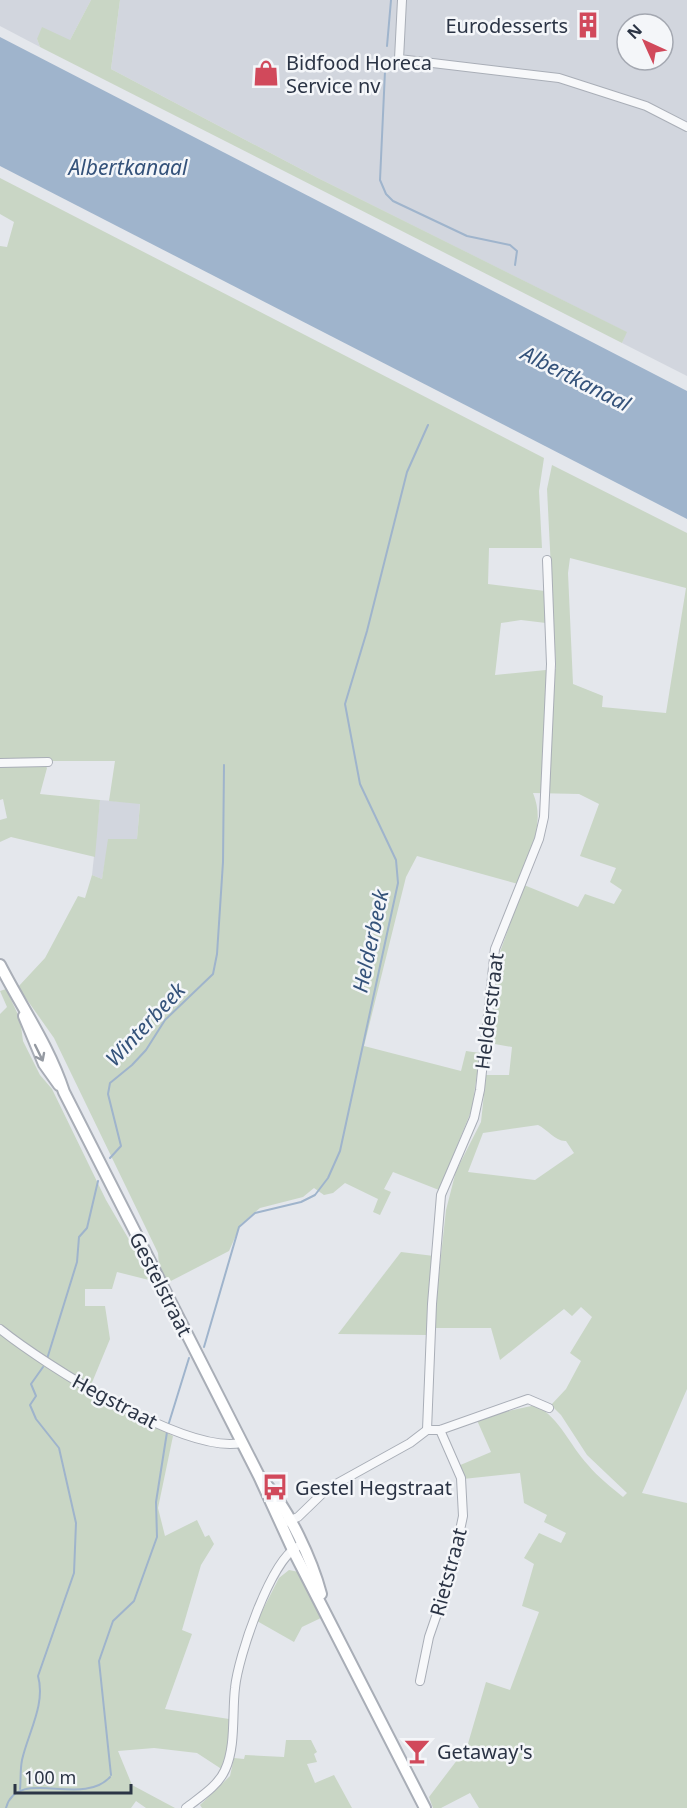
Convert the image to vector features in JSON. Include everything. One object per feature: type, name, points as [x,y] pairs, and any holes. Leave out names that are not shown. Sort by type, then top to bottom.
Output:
[{"type":"main road","name":"Gestelstraat","points":[[0,965],[21,1006],[44,1064],[64,1092],[241,1443],[285,1522],[325,1609],[425,1808]]},
{"type":"street","points":[[402,0],[399,59],[559,78],[646,106],[687,127]]},
{"type":"street","name":"Helderstraat","points":[[427,1430],[432,1304],[441,1195],[474,1118],[480,1090],[495,949],[539,839],[544,817],[551,664],[547,560]]},
{"type":"street","points":[[0,763],[48,762]]},
{"type":"street","name":"Hegstraat","points":[[0,1329],[52,1367],[174,1432],[221,1444],[241,1443]]},
{"type":"street","points":[[285,1522],[299,1516],[327,1489],[410,1443],[427,1430],[440,1430],[515,1402],[528,1400],[549,1408]]},
{"type":"street","name":"Rietstraat","points":[[420,1681],[429,1637],[451,1573],[463,1516],[461,1478],[440,1430]]},
{"type":"street","points":[[186,1808],[213,1787],[227,1767],[235,1685],[246,1641],[285,1557],[297,1548]]},
{"type":"shaded area","points":[[0,0],[91,0],[70,40],[37,39],[40,47],[0,26]]},
{"type":"shaded area","points":[[120,0],[687,0],[687,376],[622,343],[626,332],[316,177],[111,69]]},
{"type":"shaded area","points":[[100,800],[140,803],[137,840],[105,862],[102,879],[92,875]]},
{"type":"green space","points":[[91,0],[120,0],[111,69],[316,177],[627,332],[622,343],[40,47],[37,39],[42,27],[70,40]]},
{"type":"green space","points":[[0,178],[544,458],[539,491],[542,548],[489,548],[488,584],[545,591],[546,623],[521,620],[501,623],[495,675],[556,669],[547,489],[552,465],[687,533],[687,1389],[642,1493],[687,1503],[687,1808],[479,1808],[470,1793],[441,1808],[433,1808],[429,1797],[467,1747],[486,1682],[510,1690],[539,1612],[522,1606],[534,1564],[524,1558],[539,1533],[561,1543],[566,1533],[544,1522],[547,1515],[524,1503],[520,1473],[463,1479],[458,1466],[491,1452],[476,1418],[536,1405],[552,1418],[596,1474],[623,1497],[627,1493],[587,1455],[561,1415],[551,1405],[566,1389],[581,1361],[570,1353],[592,1317],[581,1307],[572,1316],[564,1309],[500,1360],[491,1328],[433,1328],[446,1210],[456,1171],[481,1122],[486,1075],[509,1075],[512,1047],[489,1043],[496,963],[524,885],[578,907],[585,894],[614,904],[622,890],[610,882],[616,868],[580,856],[599,804],[579,794],[533,793],[537,805],[537,828],[518,884],[417,856],[406,877],[364,1046],[461,1071],[466,1051],[480,1053],[472,1109],[439,1190],[393,1172],[384,1189],[391,1192],[380,1215],[373,1212],[378,1199],[345,1183],[333,1193],[324,1195],[314,1188],[303,1197],[260,1208],[241,1224],[229,1251],[167,1283],[159,1265],[158,1253],[54,1038],[18,987],[45,958],[78,896],[85,898],[92,875],[102,879],[108,839],[137,839],[140,804],[109,801],[115,761],[0,761],[0,246],[7,247],[14,222],[0,214]],"holes":[[[570,558],[686,588],[666,713],[602,707],[603,696],[573,684],[568,573]],[[538,1125],[562,1141],[566,1141],[574,1153],[535,1180],[468,1172],[483,1133]]]},
{"type":"green space","points":[[0,765],[45,765],[47,768],[40,794],[100,800],[95,857],[11,837],[0,842],[0,820],[7,818],[3,799],[0,800]]},
{"type":"green space","points":[[6,989],[20,1019],[23,1041],[40,1075],[52,1089],[106,1200],[153,1281],[117,1272],[112,1289],[85,1289],[85,1306],[105,1306],[110,1339],[91,1385],[41,1354],[0,1324],[0,1014],[7,1007],[0,991]]},
{"type":"green space","points":[[401,1252],[434,1256],[427,1335],[338,1334]]},
{"type":"green space","points":[[0,1333],[47,1368],[173,1436],[158,1508],[165,1536],[197,1520],[205,1537],[209,1535],[214,1544],[201,1565],[182,1630],[192,1634],[165,1709],[229,1719],[227,1756],[223,1770],[197,1753],[154,1748],[118,1751],[132,1785],[175,1808],[146,1808],[136,1801],[131,1808],[0,1808]]},
{"type":"green space","points":[[289,1570],[299,1572],[323,1617],[302,1627],[294,1642],[257,1621],[279,1578]]},
{"type":"green space","points":[[286,1740],[311,1740],[317,1752],[314,1754],[317,1762],[307,1764],[315,1783],[334,1775],[352,1808],[202,1808],[200,1805],[230,1776],[234,1758],[244,1759],[245,1755],[284,1757]]},
{"type":"water","name":"Albertkanaal","points":[[0,37],[687,391],[687,519],[0,166]]},
{"type":"waterway","name":"Helderbeek","points":[[387,46],[391,0]]},
{"type":"waterway","name":"Helderbeek","points":[[385,71],[380,180],[386,194],[393,201],[467,236],[510,245],[517,251],[515,265]]},
{"type":"waterway","name":"Helderbeek","points":[[204,1347],[239,1227],[255,1213],[301,1202],[315,1195],[328,1178],[340,1151],[398,883],[396,860],[360,784],[345,704],[367,631],[407,472],[428,425]]},
{"type":"waterway","name":"Winterbeek","points":[[110,1158],[121,1146],[108,1094],[110,1083],[132,1065],[146,1050],[165,1020],[213,974],[217,954],[223,862],[224,765]]},
{"type":"waterway","name":"Winterbeek","points":[[47,1359],[77,1262],[79,1237],[87,1228],[98,1181]]},
{"type":"waterway","name":"Helderbeek","points":[[168,1426],[189,1358]]},
{"type":"waterway","name":"Winterbeek","points":[[20,1789],[22,1760],[40,1697],[38,1676],[74,1573],[76,1523],[59,1448],[36,1419],[30,1405],[36,1396],[31,1384],[43,1367]]},
{"type":"waterway","name":"Helderbeek","points":[[111,1775],[99,1661],[113,1621],[134,1601],[157,1537],[156,1502],[167,1432]]},
{"type":"waterway","name":"Helderbeek","points":[[6,1808],[12,1796],[23,1790],[83,1789],[98,1786],[110,1777]]},
{"type":"place","name":"Eurodesserts","points":[[588,25]]},
{"type":"place","name":"Bidfood Horeca Service nv","points":[[266,73]]},
{"type":"place","name":"Gestel Hegstraat","points":[[275,1487]]},
{"type":"place","name":"Getaway's","points":[[417,1751]]}]
